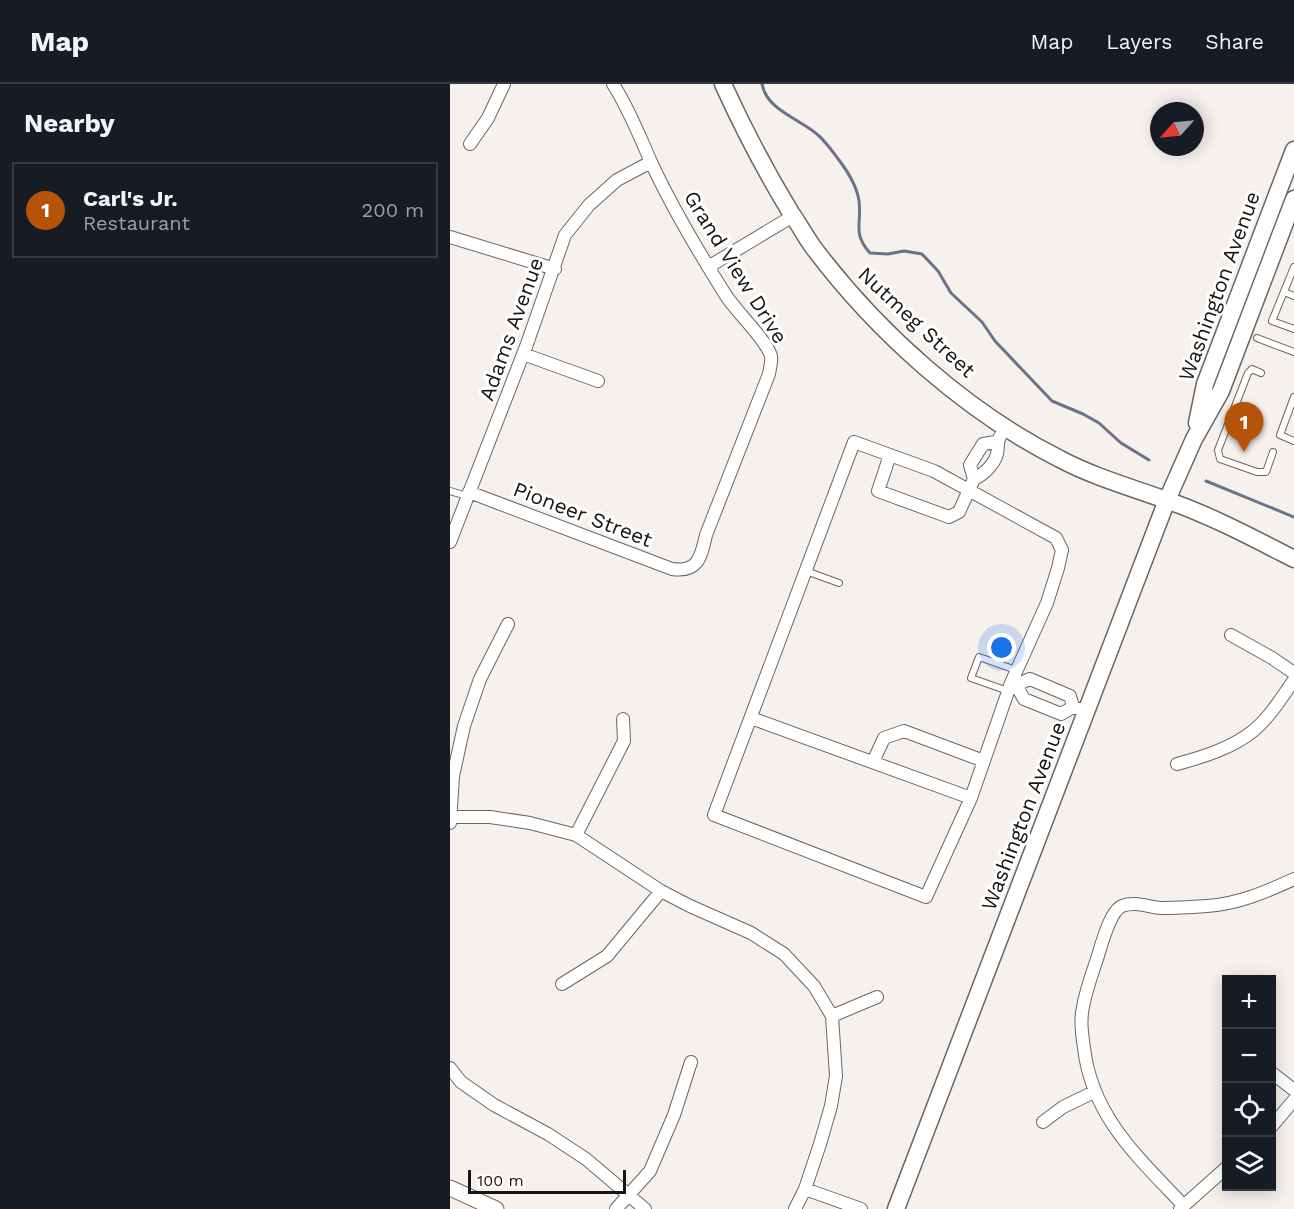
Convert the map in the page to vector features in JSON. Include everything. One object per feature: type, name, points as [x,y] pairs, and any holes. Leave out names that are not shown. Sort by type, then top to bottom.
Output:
[{"type":"main road","name":"Nutmeg Street","points":[[723,84],[738,117],[812,246],[837,278],[881,326],[933,372],[1006,427],[1059,459],[1099,478],[1167,500],[1294,559]]},
{"type":"main road","name":"Washington Avenue","points":[[1194,439],[1205,384],[1294,150]]},
{"type":"main road","points":[[1273,253],[1270,235],[1284,194],[1282,181]]},
{"type":"main road","name":"Washington Avenue","points":[[896,1209],[1080,709],[1194,439],[1250,335],[1273,253],[1294,199]]},
{"type":"main road","points":[[1250,335],[1238,327],[1255,273],[1254,256]]},
{"type":"street","points":[[470,144],[488,118],[504,84]]},
{"type":"street","name":"Grand View Drive","points":[[613,84],[626,106],[682,224],[738,314],[766,345],[772,358],[769,374],[706,535],[702,554],[695,565],[684,571]]},
{"type":"street","name":"Adams Avenue","points":[[450,542],[523,354],[565,235],[589,205],[617,180],[651,162]]},
{"type":"street","points":[[708,267],[793,216]]},
{"type":"street","points":[[450,237],[555,268]]},
{"type":"street","points":[[523,354],[598,381]]},
{"type":"street","points":[[890,455],[878,491],[949,517],[959,512],[972,484],[984,474],[997,454],[996,442],[1006,427]]},
{"type":"street","points":[[854,442],[890,455],[972,484],[1056,538],[1062,550],[1047,603],[1016,670],[971,798],[926,897],[714,815],[854,442]]},
{"type":"street","points":[[972,484],[970,465],[983,444],[996,442]]},
{"type":"street","points":[[976,455],[990,464]]},
{"type":"street","name":"Pioneer Street","points":[[469,494],[672,569],[684,571]]},
{"type":"street","points":[[508,624],[480,679],[464,726],[453,776],[450,820],[490,817],[520,821],[576,835],[661,891],[751,933],[784,954],[814,986],[832,1016],[836,1076],[831,1106],[805,1189],[795,1209]]},
{"type":"street","points":[[1230,635],[1294,673]]},
{"type":"street","points":[[1030,679],[1070,696],[1080,709],[1061,714],[1024,699],[1012,686],[1030,679]]},
{"type":"street","points":[[1177,764],[1233,744],[1254,730],[1276,706],[1294,680]]},
{"type":"street","points":[[1033,702],[1041,684]]},
{"type":"street","points":[[751,718],[971,798]]},
{"type":"street","points":[[576,835],[624,741],[623,719]]},
{"type":"street","points":[[873,762],[884,738],[904,731],[984,761]]},
{"type":"street","points":[[1222,1172],[1182,1207],[1118,1133],[1103,1112],[1085,1062],[1082,1033],[1083,1008],[1100,949],[1113,915],[1119,907],[1135,903],[1161,908],[1210,906],[1255,897],[1294,879]]},
{"type":"street","points":[[562,984],[607,956],[661,891]]},
{"type":"street","points":[[832,1016],[877,997]]},
{"type":"street","points":[[616,1209],[650,1171],[674,1116],[691,1062]]},
{"type":"street","points":[[450,1068],[460,1082],[494,1105],[548,1134],[586,1159],[645,1209]]},
{"type":"street","points":[[1276,1076],[1294,1090]]},
{"type":"street","points":[[1043,1122],[1063,1107],[1094,1092]]},
{"type":"street","points":[[1276,1121],[1294,1100]]},
{"type":"street","points":[[450,1188],[496,1209]]},
{"type":"street","points":[[805,1189],[861,1209]]},
{"type":"lane","points":[[1294,267],[1272,321],[1294,329]]},
{"type":"lane","points":[[1284,292],[1294,296]]},
{"type":"lane","points":[[1250,335],[1294,352]]},
{"type":"lane","points":[[1261,373],[1252,369],[1248,373],[1218,450],[1220,459],[1257,472],[1266,472],[1273,452]]},
{"type":"lane","points":[[1294,397],[1280,435],[1294,441]]},
{"type":"lane","points":[[450,490],[469,494]]},
{"type":"lane","points":[[806,571],[839,583]]},
{"type":"lane","points":[[1012,686],[971,678],[979,657],[1016,670]]},
{"type":"waterway","points":[[762,84],[770,101],[818,135],[846,169],[858,195],[859,234],[870,253],[888,254],[904,251],[922,254],[938,271],[951,293],[982,322],[995,341],[1052,401],[1099,423],[1121,443],[1149,460]]},
{"type":"waterway","points":[[1206,481],[1294,517]]},
{"type":"place","name":"Carl's Jr.","points":[[1244,452]]}]
